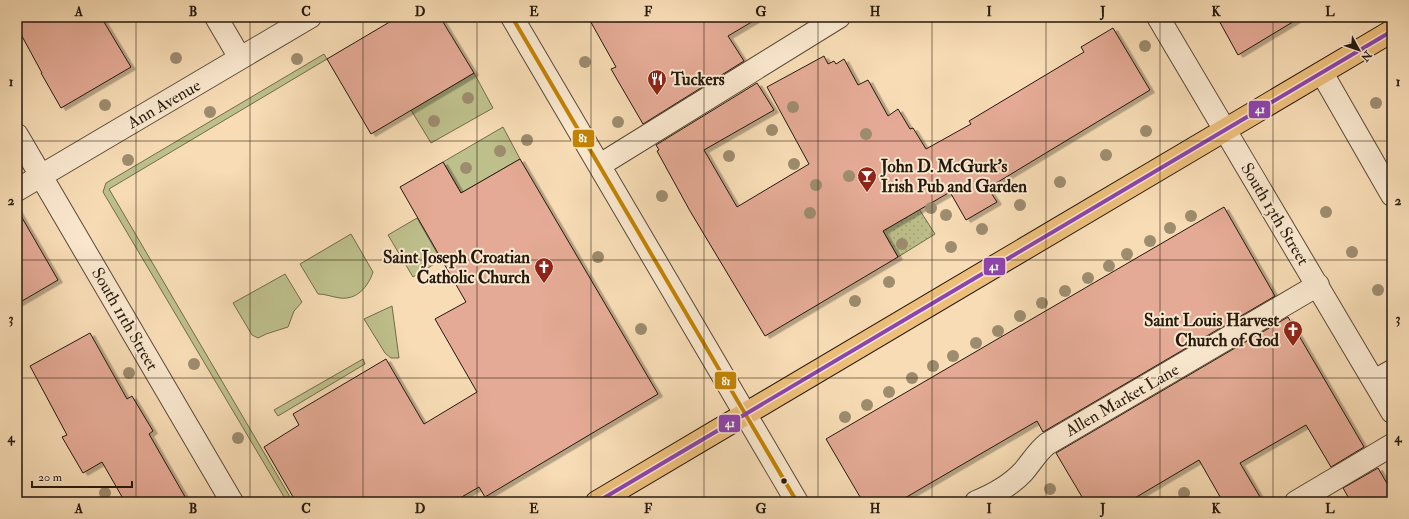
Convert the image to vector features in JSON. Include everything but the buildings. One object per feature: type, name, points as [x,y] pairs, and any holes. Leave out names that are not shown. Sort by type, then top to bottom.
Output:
[{"type":"main road","points":[[597,502],[1392,31]]},
{"type":"street","points":[[216,17],[240,58]]},
{"type":"street","name":"Ann Avenue","points":[[17,190],[310,17]]},
{"type":"street","points":[[512,17],[797,502]]},
{"type":"street","points":[[600,165],[839,17]]},
{"type":"street","name":"South 13th Street","points":[[1158,17],[1224,130],[1318,285],[1383,376],[1392,412]]},
{"type":"street","points":[[1322,73],[1392,195]]},
{"type":"street","name":"South 11th Street","points":[[17,135],[232,502]]},
{"type":"street","name":"Allen Market Lane","points":[[976,502],[1001,489],[1017,478],[1030,464],[1035,455],[1047,444],[1318,285]]},
{"type":"street","points":[[1296,502],[1392,445]]},
{"type":"green space","points":[[324,54],[327,59],[109,189],[293,502],[287,502],[103,192],[106,183]]},
{"type":"green space","points":[[474,73],[493,108],[431,143],[411,110]]},
{"type":"green space","points":[[503,127],[520,159],[461,193],[443,162]]},
{"type":"green space","points":[[919,209],[935,234],[898,257],[883,231]]},
{"type":"green space","points":[[417,218],[441,260],[413,277],[388,235]]},
{"type":"green space","points":[[351,234],[373,272],[371,278],[357,295],[352,297],[340,298],[318,294],[300,264]]},
{"type":"green space","points":[[285,274],[302,302],[294,311],[288,327],[258,338],[252,335],[233,303]]},
{"type":"green space","points":[[392,306],[399,358],[391,358],[385,353],[364,319]]},
{"type":"green space","points":[[363,359],[365,364],[278,416],[274,410]]},
{"type":"transit line","name":"81","points":[[512,17],[797,502]]},
{"type":"transit line","name":"41","points":[[597,502],[1392,31]]},
{"type":"place","name":"Tuckers","points":[[657,96]]},
{"type":"place","name":"John D. McGurk's Irish Pub and Garden","points":[[867,193]]},
{"type":"place","name":"Saint Joseph Croatian Catholic Church","points":[[544,284]]},
{"type":"place","name":"Saint Louis Harvest Church of God","points":[[1293,347]]}]
